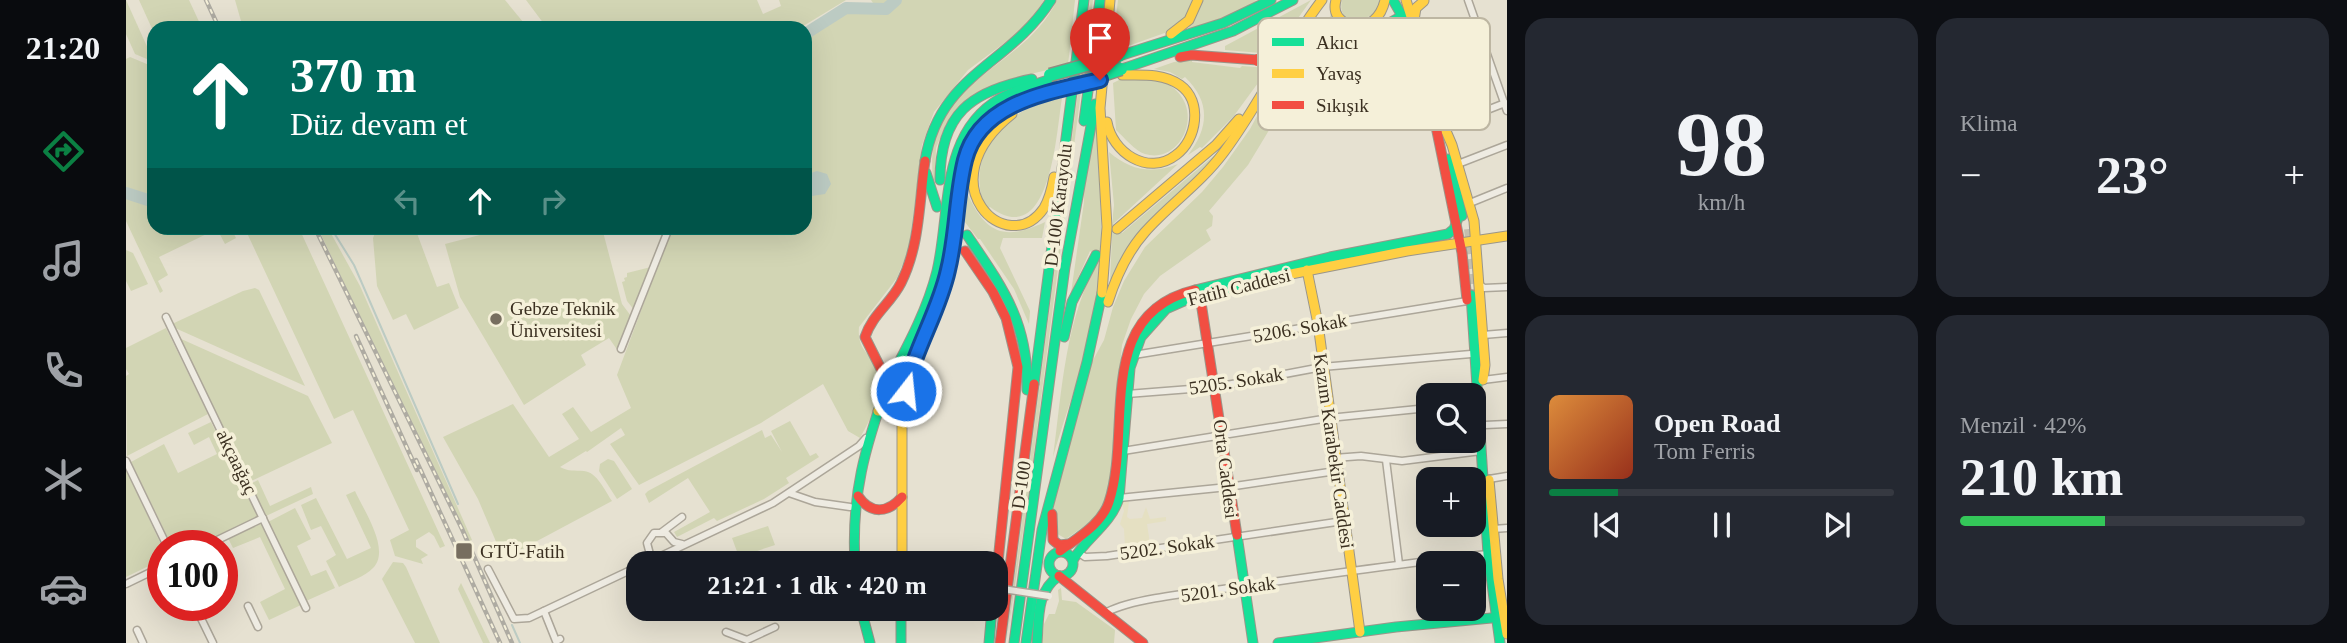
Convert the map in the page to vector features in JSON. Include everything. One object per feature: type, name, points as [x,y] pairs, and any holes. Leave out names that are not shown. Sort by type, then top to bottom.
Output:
[{"type":"main road","points":[[888,383],[883,366],[865,337],[872,317],[898,289],[910,261],[916,240],[925,156],[935,125],[955,92],[1021,38],[1051,0]]},
{"type":"main road","name":"D-100 Karayolu","points":[[1042,327],[1084,0]]},
{"type":"main road","name":"D-100 Karayolu","points":[[1065,267],[1100,0]]},
{"type":"main road","points":[[1065,267],[1102,69],[1112,0]]},
{"type":"main road","points":[[1121,67],[1180,29],[1194,13],[1198,0]]},
{"type":"main road","points":[[1121,67],[1271,0]]},
{"type":"main road","points":[[1263,18],[1293,0]]},
{"type":"main road","points":[[1309,18],[1322,0]]},
{"type":"main road","points":[[1336,0],[1334,8],[1338,18]]},
{"type":"main road","points":[[1379,18],[1385,0]]},
{"type":"main road","points":[[1393,0],[1408,11],[1414,12],[1426,0]]},
{"type":"main road","points":[[1408,11],[1426,0]]},
{"type":"main road","points":[[940,180],[941,150],[946,134],[969,104],[988,90],[1052,82],[1121,67],[1217,38],[1258,20]]},
{"type":"main road","points":[[854,551],[854,501],[869,434],[888,383],[914,333],[932,289],[957,153],[987,108],[1005,96],[1052,82],[1121,67],[1191,55],[1258,61]]},
{"type":"main road","points":[[1102,69],[1108,129],[1116,147],[1131,159],[1145,163],[1164,161],[1181,152],[1191,140],[1196,126],[1195,105],[1189,94],[1179,83],[1160,74],[1138,73],[1121,67]]},
{"type":"main road","points":[[1026,643],[1038,550],[1101,304],[1107,227],[1101,150],[1102,69]]},
{"type":"main road","points":[[1052,82],[1005,119],[983,143],[973,187],[979,207],[995,221],[1016,225],[1040,213],[1049,198],[1070,111]]},
{"type":"main road","points":[[902,551],[902,413],[910,369],[936,309],[949,268],[965,158],[974,139],[991,119],[1052,82]]},
{"type":"main road","points":[[1117,229],[1216,145],[1242,116],[1258,92]]},
{"type":"main road","points":[[1087,362],[1112,288],[1129,255],[1145,232],[1223,155],[1258,102]]},
{"type":"main road","points":[[1442,130],[1463,231],[1465,275],[1476,290],[1483,335],[1483,380]]},
{"type":"main road","points":[[1444,130],[1470,203],[1478,242],[1471,354],[1475,383]]},
{"type":"main road","points":[[925,156],[930,190],[937,207]]},
{"type":"main road","points":[[1144,327],[1157,307],[1185,292],[1330,257],[1448,234],[1454,229],[1463,231]]},
{"type":"main road","name":"Fatih Caddesi","points":[[1075,554],[1116,511],[1119,498],[1120,452],[1135,341],[1144,327],[1166,309],[1200,296],[1307,270],[1407,251],[1463,231],[1478,242],[1507,236]]},
{"type":"main road","points":[[967,234],[1004,289],[1022,327],[1028,368],[1023,428],[1024,466]]},
{"type":"main road","points":[[965,251],[1003,308],[1016,346],[1018,367],[999,551]]},
{"type":"main road","points":[[1050,391],[1072,302],[1096,255]]},
{"type":"main road","name":"D-100","points":[[1014,643],[1065,267]]},
{"type":"main road","name":"Kazım Karabekir Caddesi","points":[[1307,270],[1318,324],[1360,632]]},
{"type":"main road","points":[[1476,290],[1483,383]]},
{"type":"main road","points":[[1476,290],[1477,383]]},
{"type":"main road","name":"Orta Caddesi","points":[[1200,296],[1253,643]]},
{"type":"main road","name":"D-100","points":[[1000,643],[1042,327]]},
{"type":"main road","points":[[1037,643],[1044,590],[1049,582],[1067,574],[1075,554],[1111,498],[1120,452],[1123,366],[1135,341]]},
{"type":"main road","points":[[878,411],[891,404],[902,413]]},
{"type":"main road","points":[[1486,438],[1493,529],[1503,578],[1500,643]]},
{"type":"main road","points":[[1057,472],[1052,537],[1055,543],[1075,554]]},
{"type":"main road","points":[[854,501],[877,512],[891,509],[902,497]]},
{"type":"main road","points":[[1485,537],[1507,634]]},
{"type":"main road","points":[[1075,554],[1053,555],[1050,562],[1052,570],[1143,643]]},
{"type":"main road","points":[[1075,554],[1073,580],[1079,590]]},
{"type":"main road","points":[[1278,643],[1502,617]]},
{"type":"main road","points":[[864,621],[870,643]]},
{"type":"main road","points":[[901,621],[901,643]]},
{"type":"main road","points":[[989,643],[991,621]]},
{"type":"street","points":[[1468,0],[1474,18]]},
{"type":"street","points":[[1490,61],[1506,106]]},
{"type":"street","points":[[1458,164],[1507,145]]},
{"type":"street","points":[[1470,203],[1507,188]]},
{"type":"street","points":[[621,349],[665,235]]},
{"type":"street","name":"5206. Sokak","points":[[1133,355],[1209,344],[1476,290],[1507,287]]},
{"type":"street","name":"akçaağaç","points":[[166,317],[306,608]]},
{"type":"street","points":[[1483,335],[1507,333]]},
{"type":"street","name":"5205. Sokak","points":[[1127,394],[1216,387],[1322,367],[1471,354]]},
{"type":"street","points":[[1483,380],[1507,377]]},
{"type":"street","points":[[1120,452],[1329,418],[1416,409]]},
{"type":"street","points":[[1486,425],[1507,424]]},
{"type":"street","points":[[671,551],[789,493],[859,446],[869,434]]},
{"type":"street","points":[[846,455],[857,453],[864,460]]},
{"type":"street","points":[[1119,498],[1228,487],[1361,456],[1386,460],[1415,460],[1466,453]]},
{"type":"street","points":[[1386,460],[1399,564]]},
{"type":"street","points":[[126,461],[159,530]]},
{"type":"street","points":[[1489,479],[1507,477]]},
{"type":"street","points":[[789,493],[815,502],[854,501]]},
{"type":"street","points":[[648,551],[648,539],[682,517]]},
{"type":"street","points":[[238,530],[263,518]]},
{"type":"street","name":"5202. Sokak","points":[[1075,554],[1236,538],[1343,521]]},
{"type":"street","points":[[1493,529],[1507,527]]},
{"type":"street","points":[[662,531],[677,544],[692,541]]},
{"type":"street","name":"5201. Sokak","points":[[1107,612],[1132,604],[1244,586],[1488,554]]},
{"type":"street","points":[[488,569],[514,620],[529,618],[626,572]]},
{"type":"street","points":[[126,584],[147,574]]},
{"type":"street","points":[[1008,590],[1049,596]]},
{"type":"street","points":[[248,606],[258,628]]},
{"type":"street","points":[[544,611],[556,641],[560,639]]},
{"type":"street","points":[[202,621],[213,643]]},
{"type":"street","points":[[726,632],[747,640],[775,627]]},
{"type":"street","points":[[137,630],[143,643]]},
{"type":"shaded area","points":[[817,171],[827,174],[831,184],[825,194],[812,196],[812,173]]},
{"type":"shaded area","points":[[1122,502],[1129,502],[1127,517],[1130,519],[1142,518],[1146,507],[1150,519],[1166,517],[1166,521],[1147,524],[1150,544],[1125,547],[1124,529],[1120,524],[1124,511]]},
{"type":"green space","points":[[126,0],[147,46],[147,59],[135,54],[126,34]]},
{"type":"green space","points":[[139,0],[189,0],[199,21],[149,21]]},
{"type":"green space","points":[[235,0],[505,0],[522,21],[241,21]]},
{"type":"green space","points":[[526,0],[757,0],[763,14],[781,6],[779,0],[846,0],[812,21],[542,21]]},
{"type":"green space","points":[[871,0],[1044,0],[1027,26],[968,70],[934,112],[922,145],[909,248],[897,278],[859,327],[862,346],[881,377],[876,404],[860,438],[848,431],[823,384],[761,423],[639,485],[610,444],[625,435],[621,428],[560,467],[589,472],[612,501],[509,556],[504,556],[478,499],[443,437],[513,404],[549,457],[579,439],[562,414],[573,407],[591,432],[631,408],[617,375],[669,235],[812,235],[812,30],[846,8],[877,9]]},
{"type":"green space","points":[[1057,0],[1075,0],[1068,65],[1006,80],[946,124],[936,148],[935,180],[933,179],[934,146],[943,119],[978,79],[1022,44],[1042,24]]},
{"type":"green space","points":[[1090,0],[1093,0],[1027,506],[1006,643]]},
{"type":"green space","points":[[1118,0],[1195,0],[1190,15],[1173,30],[1112,51]]},
{"type":"green space","points":[[1202,0],[1254,0],[1258,1],[1187,31]]},
{"type":"green space","points":[[1311,0],[1298,18],[1277,18]]},
{"type":"green space","points":[[1342,0],[1381,0],[1378,12],[1365,18],[1348,18],[1341,8]]},
{"type":"green space","points":[[1258,28],[1258,53],[1225,50],[1225,46]]},
{"type":"green space","points":[[130,57],[147,64],[147,194],[126,187],[126,59]]},
{"type":"green space","points":[[1192,60],[1240,68],[1258,67],[1258,83],[1233,117],[1202,148],[1188,155],[1200,135],[1203,106],[1185,77],[1182,79],[1170,72],[1154,69],[1174,62]]},
{"type":"green space","points":[[1123,78],[1156,79],[1173,88],[1184,100],[1188,114],[1186,128],[1181,140],[1171,150],[1159,155],[1145,154],[1116,130],[1113,83]]},
{"type":"green space","points":[[1062,98],[1053,160],[1038,202],[1026,214],[1010,217],[990,207],[987,209],[982,198],[980,174],[982,162],[992,140],[1020,113]]},
{"type":"green space","points":[[1258,114],[1258,130],[1269,130],[1248,165],[1209,211],[1213,216],[1212,226],[1206,230],[1211,240],[1160,276],[1144,294],[1131,319],[1122,345],[1110,480],[1105,503],[1094,519],[1066,539],[1056,533],[1053,509],[1087,371],[1104,340],[1124,281],[1145,247],[1202,192],[1250,129]]},
{"type":"green space","points":[[1097,116],[1101,230],[1100,275],[1098,298],[1084,357],[1053,457],[1072,329],[1088,281],[1100,258],[1090,251],[1071,293],[1084,202],[1083,185]]},
{"type":"green space","points":[[1223,148],[1110,281],[1113,214],[1114,205],[1109,152],[1125,163],[1142,169],[1159,169],[1178,164],[1113,224],[1122,233]]},
{"type":"green space","points":[[963,194],[968,195],[982,218],[998,230],[1019,231],[1045,222],[1042,238],[1003,238],[1000,248],[1030,311],[1029,324],[1014,289],[980,239],[961,217]]},
{"type":"green space","points":[[126,198],[147,205],[147,235],[205,235],[159,257],[168,275],[158,281],[163,291],[160,293],[126,221]]},
{"type":"green space","points":[[220,235],[234,235],[236,238],[225,244]]},
{"type":"green space","points":[[248,235],[302,235],[445,546],[440,548],[429,532],[416,540],[416,547],[428,555],[421,559],[423,564],[395,556],[390,540],[409,530],[353,410],[334,419]]},
{"type":"green space","points":[[321,235],[332,235],[360,286],[472,540],[469,541]]},
{"type":"green space","points":[[374,235],[418,235],[437,287],[449,283],[459,308],[414,330],[406,314],[393,320],[377,286]]},
{"type":"green space","points":[[480,235],[604,235],[622,304],[631,316],[618,351],[609,338],[581,355],[586,365],[524,405],[460,297],[445,244]]},
{"type":"green space","points":[[126,250],[133,253],[148,284],[131,291],[126,281]]},
{"type":"green space","points":[[651,267],[635,311],[627,301],[622,282],[625,281],[627,273]]},
{"type":"green space","points":[[255,288],[259,290],[305,386],[175,328],[172,324]]},
{"type":"green space","points":[[166,328],[208,414],[127,456],[126,376],[129,374],[126,369],[126,348]]},
{"type":"green space","points":[[179,338],[308,396],[332,443],[249,482]]},
{"type":"green space","points":[[790,421],[810,456],[816,453],[819,457],[786,478],[789,483],[764,499],[717,521],[714,518],[677,537],[674,532],[710,512],[688,478],[649,503],[645,494],[648,491],[762,430],[765,438],[771,435],[782,452],[771,431]]},
{"type":"green space","points":[[211,422],[258,516],[230,530],[164,530],[131,462],[164,444],[178,473],[217,454],[209,437],[194,445],[188,433]]},
{"type":"green space","points":[[608,459],[614,461],[632,489],[617,499],[599,471],[600,464]]},
{"type":"green space","points":[[126,469],[154,530],[147,530],[147,567],[126,577]]},
{"type":"green space","points":[[258,480],[270,506],[311,487],[313,494],[266,516],[250,484]]},
{"type":"green space","points":[[355,491],[378,541],[378,560],[365,574],[339,587],[326,561],[336,555],[321,526],[311,530],[301,505],[316,498],[347,559],[371,548],[346,495]]},
{"type":"green space","points":[[295,508],[311,539],[297,546],[311,576],[326,570],[335,588],[306,601],[268,522]]},
{"type":"green space","points":[[262,523],[301,605],[269,620],[260,602],[285,589],[260,537],[238,546],[238,534]]},
{"type":"green space","points":[[768,526],[775,545],[757,551],[737,551],[732,538]]},
{"type":"green space","points":[[393,562],[403,563],[406,567],[440,643],[415,643],[382,579]]},
{"type":"green space","points":[[461,583],[490,643],[483,643],[458,589]]},
{"type":"green space","points":[[1061,588],[1062,600],[1076,602],[1115,630],[1114,643],[1042,643],[1044,624],[1049,614],[1055,614],[1059,601],[1058,590]]},
{"type":"waterway","points":[[812,30],[846,8],[886,9],[896,0]]},
{"type":"waterway","points":[[126,193],[147,200]]},
{"type":"waterway","points":[[335,235],[354,265],[458,504]]},
{"type":"waterway","points":[[512,625],[520,643]]},
{"type":"tunnel","points":[[1469,229],[1476,295]]},
{"type":"railway","points":[[206,0],[216,21]]},
{"type":"railway","points":[[318,235],[462,529],[512,643]]},
{"type":"railway","points":[[356,336],[417,470]]},
{"type":"railway","points":[[416,460],[500,643]]},
{"type":"traffic: fast","points":[[925,161],[933,132],[945,108],[960,89],[1016,41],[1051,0]]},
{"type":"traffic: fast","points":[[1034,384],[1084,0]]},
{"type":"traffic: fast","points":[[1084,121],[1100,0]]},
{"type":"traffic: fast","points":[[1119,56],[1223,23],[1271,0]]},
{"type":"traffic: fast","points":[[1258,18],[1293,0]]},
{"type":"traffic: fast","points":[[1393,0],[1403,18]]},
{"type":"traffic: fast","points":[[1398,18],[1402,16]]},
{"type":"traffic: fast","points":[[1125,68],[1233,31],[1258,18]]},
{"type":"traffic: fast","points":[[1050,75],[1119,56]]},
{"type":"traffic: fast","points":[[1055,91],[1121,69]]},
{"type":"traffic: fast","points":[[940,180],[941,157],[946,138],[963,109],[992,91],[1032,79]]},
{"type":"traffic: fast","points":[[888,383],[916,328],[933,286],[951,176],[957,153],[967,132],[981,113],[1001,98],[1051,79]]},
{"type":"traffic: fast","points":[[902,413],[910,369],[936,309],[949,268],[965,158],[974,139],[991,119],[1008,107],[1055,91]]},
{"type":"traffic: fast","points":[[1014,643],[1065,267],[1095,104]]},
{"type":"traffic: fast","points":[[1448,159],[1462,216]]},
{"type":"traffic: fast","points":[[926,173],[937,207]]},
{"type":"traffic: fast","points":[[1195,290],[1330,257],[1448,234],[1457,221]]},
{"type":"traffic: fast","points":[[967,235],[992,272],[1018,325],[1024,345],[1027,390]]},
{"type":"traffic: fast","points":[[1064,337],[1072,302],[1096,255]]},
{"type":"traffic: fast","points":[[1073,560],[1105,523],[1119,498],[1130,368],[1141,337],[1166,309],[1191,298],[1286,275]]},
{"type":"traffic: fast","points":[[1026,643],[1042,530],[1087,362],[1102,293]]},
{"type":"traffic: fast","points":[[1471,295],[1488,554],[1500,643]]},
{"type":"traffic: fast","points":[[854,551],[855,516],[861,472],[888,383]]},
{"type":"traffic: fast","points":[[1237,535],[1253,643]]},
{"type":"traffic: fast","points":[[1061,552],[1072,559],[1073,564],[1066,575],[1061,576],[1050,569],[1049,564],[1056,553],[1061,552]]},
{"type":"traffic: fast","points":[[1037,643],[1042,597],[1059,576]]},
{"type":"traffic: fast","points":[[1278,643],[1396,627],[1502,617]]},
{"type":"traffic: fast","points":[[864,621],[870,643]]},
{"type":"traffic: fast","points":[[901,621],[901,643]]},
{"type":"traffic: fast","points":[[989,643],[991,621]]},
{"type":"traffic: slow","points":[[1102,293],[1107,227],[1100,108],[1110,0]]},
{"type":"traffic: slow","points":[[1171,34],[1189,20],[1198,0]]},
{"type":"traffic: slow","points":[[1309,18],[1322,0]]},
{"type":"traffic: slow","points":[[1336,0],[1335,10],[1339,18]]},
{"type":"traffic: slow","points":[[1376,18],[1385,0]]},
{"type":"traffic: slow","points":[[1406,0],[1411,18]]},
{"type":"traffic: slow","points":[[1414,18],[1416,8],[1424,1]]},
{"type":"traffic: slow","points":[[1107,122],[1116,143],[1133,158],[1143,162],[1165,161],[1176,155],[1189,140],[1193,130],[1192,101],[1180,85],[1159,77],[1122,75]]},
{"type":"traffic: slow","points":[[1108,302],[1133,247],[1224,152],[1258,100]]},
{"type":"traffic: slow","points":[[1012,114],[987,140],[975,166],[974,188],[982,207],[995,220],[1011,226],[1029,222],[1044,208],[1054,177]]},
{"type":"traffic: slow","points":[[1117,229],[1216,145],[1239,119]]},
{"type":"traffic: slow","points":[[1446,130],[1474,221],[1485,365],[1483,380]]},
{"type":"traffic: slow","points":[[1286,275],[1407,251],[1507,236]]},
{"type":"traffic: slow","points":[[1307,270],[1318,324],[1360,632]]},
{"type":"traffic: slow","points":[[878,411],[891,404],[902,413],[902,551]]},
{"type":"traffic: slow","points":[[1489,480],[1498,579],[1507,634]]},
{"type":"traffic: jam","points":[[1180,57],[1191,55],[1258,60]]},
{"type":"traffic: jam","points":[[1437,130],[1462,253],[1467,300]]},
{"type":"traffic: jam","points":[[888,383],[865,337],[872,322],[897,290],[907,269],[918,223],[925,161]]},
{"type":"traffic: jam","points":[[965,251],[993,292],[1006,318],[1018,367],[999,551]]},
{"type":"traffic: jam","points":[[1060,551],[1095,524],[1109,502],[1115,473],[1123,378],[1129,349],[1142,323],[1163,303],[1195,290]]},
{"type":"traffic: jam","points":[[1200,296],[1237,535]]},
{"type":"traffic: jam","points":[[1000,643],[1034,384]]},
{"type":"traffic: jam","points":[[858,496],[868,506],[880,510],[891,506],[902,497]]},
{"type":"traffic: jam","points":[[1052,514],[1053,540],[1059,545],[1069,544]]},
{"type":"traffic: jam","points":[[1059,576],[1143,643]]},
{"type":"place","name":"Gebze Teknik Üniversitesi","points":[[496,319]]},
{"type":"place","name":"GTÜ-Fatih","points":[[464,551]]},
{"type":"route","points":[[906,391],[910,369],[943,291],[949,268],[965,158],[974,139],[981,128],[1008,107],[1055,91],[1100,80]]}]
